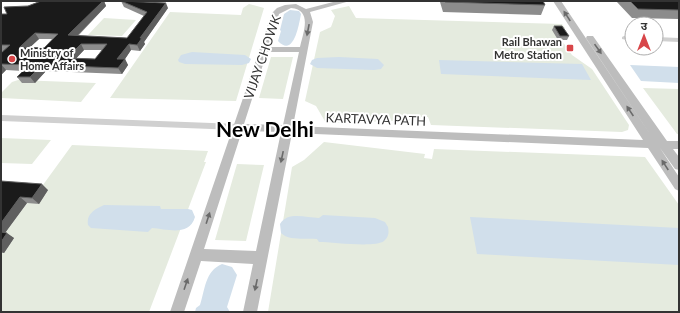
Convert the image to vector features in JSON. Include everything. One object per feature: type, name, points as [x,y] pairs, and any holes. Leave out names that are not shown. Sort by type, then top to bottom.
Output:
[{"type":"main road","points":[[250,312],[304,50],[310,16],[306,11],[346,1]]},
{"type":"main road","points":[[557,1],[679,186]]},
{"type":"main road","points":[[565,1],[679,166]]},
{"type":"main road","name":"VIJAY CHOWK","points":[[177,312],[278,10],[287,6],[296,6],[306,11]]},
{"type":"main road","points":[[264,49],[304,50]]},
{"type":"main road","name":"KARTAVYA PATH","points":[[238,127],[679,145]]},
{"type":"main road","points":[[196,255],[262,258]]},
{"type":"street","points":[[664,39],[679,40]]},
{"type":"street","name":"KARTAVYA PATH","points":[[1,118],[238,127]]},
{"type":"shaded area","points":[[249,4],[264,8],[236,101],[110,98],[170,12],[241,15],[243,8]]},
{"type":"shaded area","points":[[349,6],[356,18],[562,24],[565,28],[560,38],[572,55],[592,69],[629,125],[628,130],[622,132],[431,125],[428,117],[421,117],[421,120],[326,123],[316,106],[305,101],[320,32],[331,27],[335,16],[331,10]]},
{"type":"shaded area","points":[[290,10],[299,11],[301,14],[295,38],[292,43],[284,45],[278,41],[284,14]]},
{"type":"shaded area","points":[[104,18],[136,20],[122,36],[88,35]]},
{"type":"shaded area","points":[[192,52],[245,55],[251,59],[249,63],[242,65],[185,64],[179,62],[178,60],[181,55]]},
{"type":"shaded area","points":[[271,57],[293,57],[283,99],[259,98]]},
{"type":"shaded area","points":[[339,57],[378,59],[384,65],[381,69],[374,70],[317,68],[310,64],[312,60],[317,58]]},
{"type":"shaded area","points":[[439,60],[582,64],[591,80],[441,74]]},
{"type":"shaded area","points":[[630,65],[679,67],[679,83],[641,81]]},
{"type":"shaded area","points":[[18,80],[96,83],[81,102],[1,98],[1,93],[12,82]]},
{"type":"shaded area","points":[[643,88],[679,89],[679,134],[677,134]]},
{"type":"shaded area","points":[[1,138],[51,140],[32,164],[1,163]]},
{"type":"shaded area","points":[[324,142],[425,154],[424,158],[432,159],[434,149],[645,157],[679,205],[679,312],[268,312],[292,167],[304,160]]},
{"type":"shaded area","points":[[72,145],[208,151],[204,162],[206,162],[149,312],[1,312],[1,253],[4,253],[2,237]]},
{"type":"shaded area","points":[[237,164],[264,165],[246,241],[215,240]]},
{"type":"shaded area","points":[[104,205],[160,206],[161,209],[188,209],[192,210],[195,217],[192,223],[183,230],[152,228],[148,232],[91,228],[88,225],[88,218],[94,210]]},
{"type":"shaded area","points":[[323,215],[375,218],[385,222],[388,227],[388,236],[384,241],[379,243],[353,244],[319,242],[317,239],[298,239],[284,236],[281,233],[280,224],[283,220],[292,216],[319,218]]},
{"type":"shaded area","points":[[470,217],[679,228],[679,265],[477,254]]},
{"type":"shaded area","points":[[222,264],[232,267],[237,275],[227,307],[230,312],[195,312],[196,308],[200,305],[209,276],[216,267]]},
{"type":"building","points":[[41,1],[103,1],[68,35],[127,38],[147,12],[121,1],[166,3],[140,38],[142,38],[137,45],[129,44],[117,59],[125,59],[118,68],[42,65],[30,77],[17,77],[29,65],[1,64],[1,53],[10,45],[1,45],[1,14],[7,14],[4,7],[28,6]],"holes":[[[35,33],[58,34],[44,48],[20,47]],[[81,44],[107,44],[95,59],[67,58]]]},
{"type":"building","points":[[543,1],[545,5],[445,2]]},
{"type":"building","points":[[630,1],[679,1],[679,10],[638,9]]},
{"type":"building","points":[[554,26],[562,26],[569,36],[560,36]]},
{"type":"building","points":[[1,181],[42,184],[32,198],[20,197],[1,223]]},
{"type":"building","points":[[1,232],[7,233],[1,242]]},
{"type":"place","name":"Rail Bhawan Metro Station","points":[[570,48]]},
{"type":"place","name":"Ministry of Home Affairs","points":[[12,59]]},
{"type":"district","name":"New Delhi","points":[[265,130]]}]
